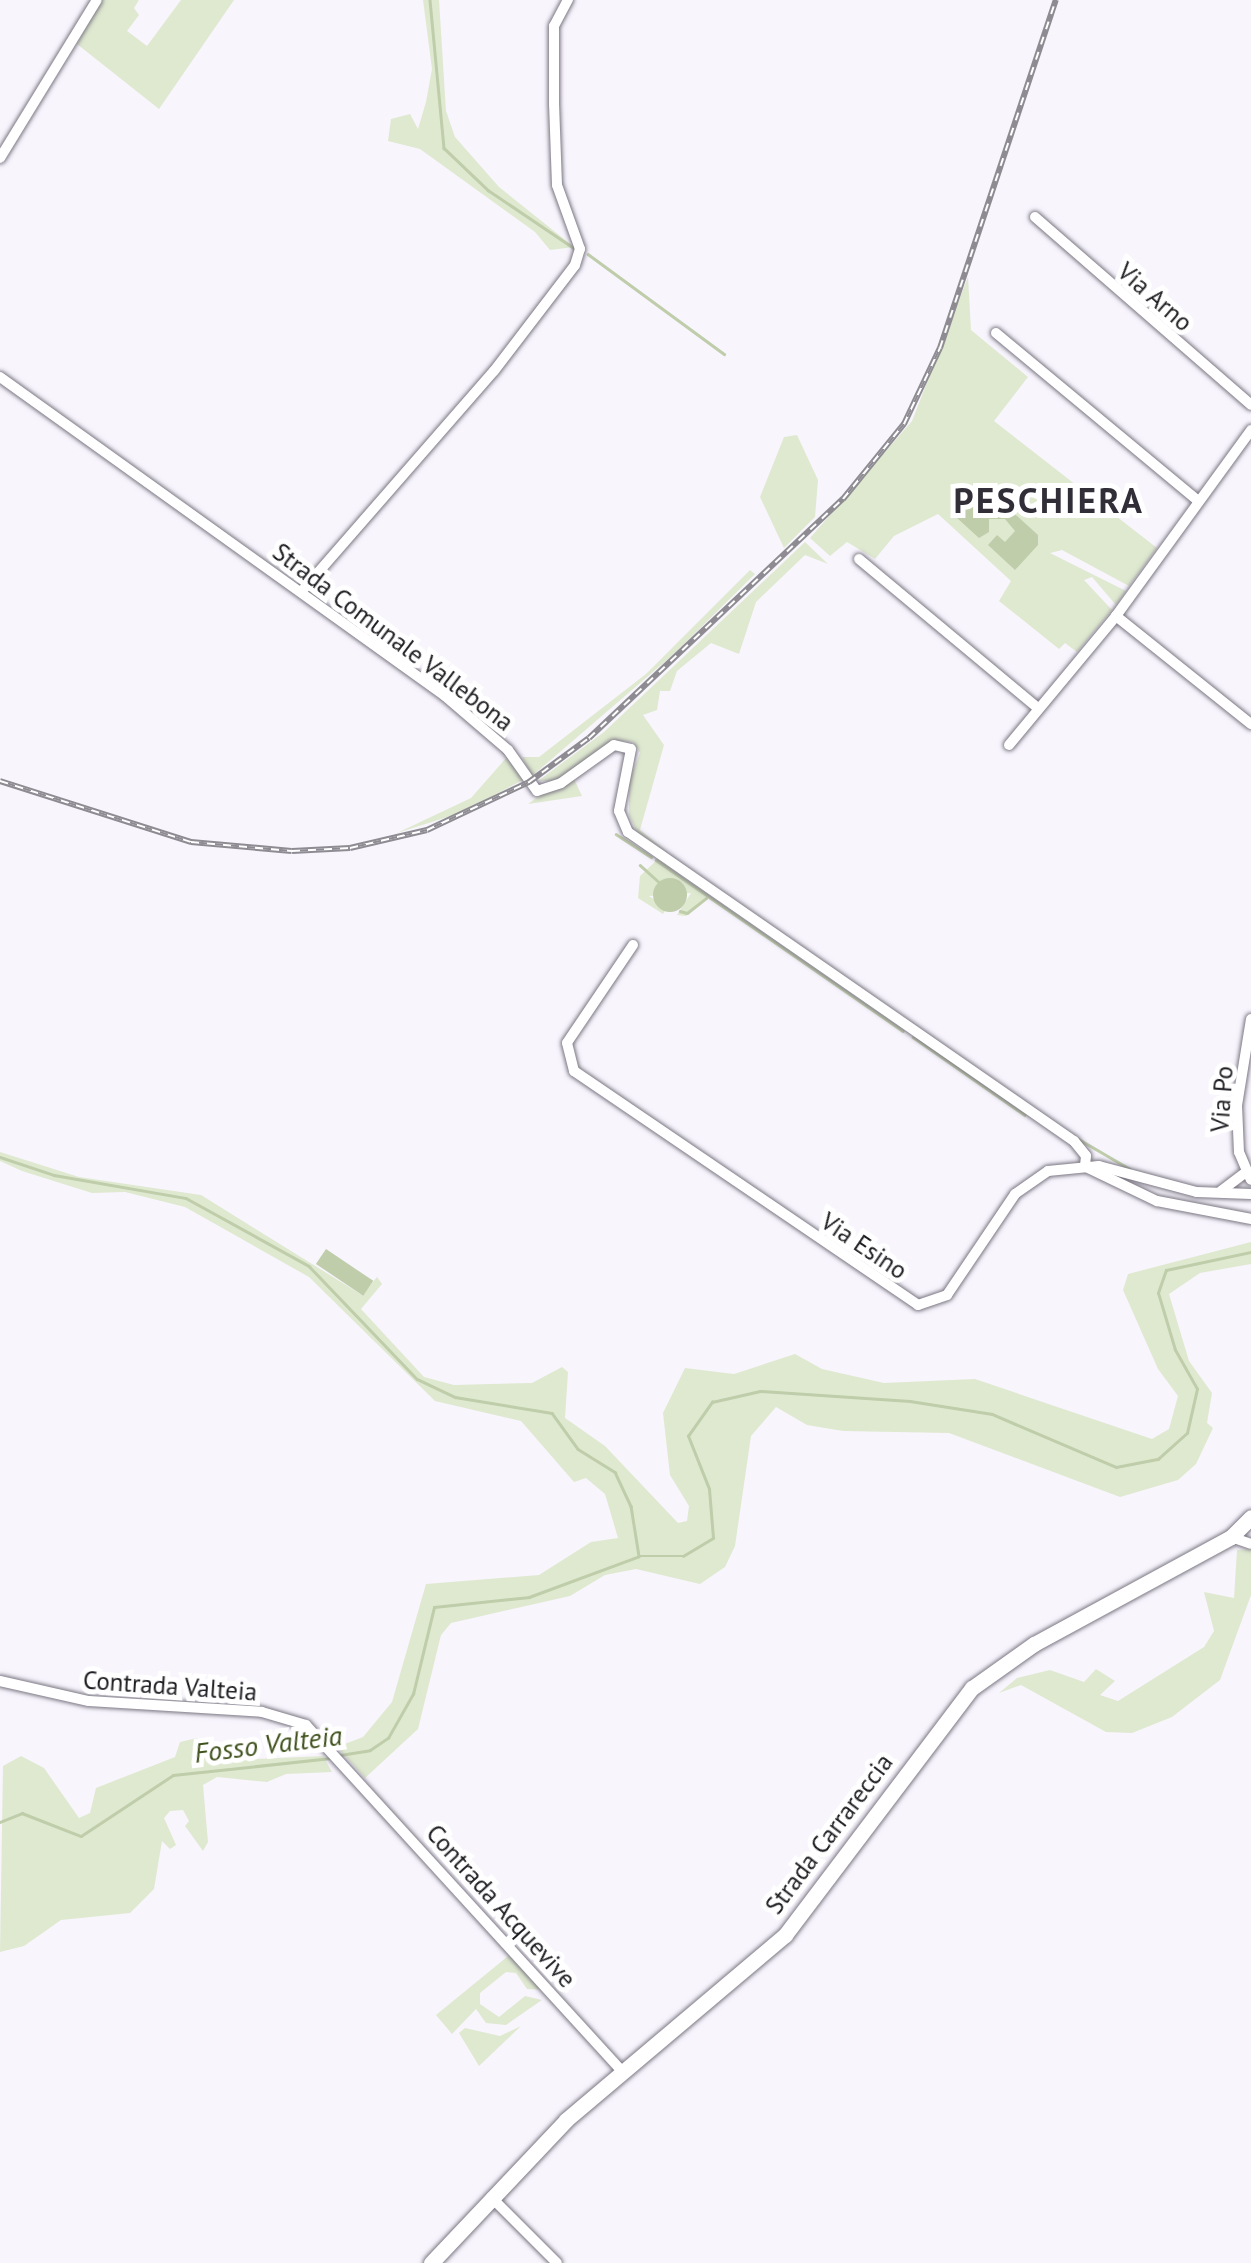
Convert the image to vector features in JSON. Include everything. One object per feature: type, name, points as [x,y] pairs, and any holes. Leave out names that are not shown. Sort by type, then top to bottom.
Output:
[{"type":"main road","name":"Strada Carrareccia","points":[[430,2263],[490,2196],[624,2073],[785,1935],[972,1688],[1034,1644],[1231,1537],[1251,1518]]},
{"type":"street","points":[[0,158],[97,0]]},
{"type":"street","points":[[301,592],[494,370],[575,264],[580,249],[558,185],[554,121],[554,26],[568,0]]},
{"type":"street","name":"Via Arno","points":[[1035,216],[1251,405]]},
{"type":"street","points":[[996,333],[1196,498]]},
{"type":"street","name":"Strada Comunale Vallebona","points":[[0,377],[490,732],[537,791],[614,745],[631,749],[618,811],[628,832],[1074,1141],[1086,1156],[1085,1166]]},
{"type":"street","points":[[1010,745],[1116,616],[1196,498],[1251,430]]},
{"type":"street","points":[[858,558],[1038,708]]},
{"type":"street","points":[[1116,616],[1251,724]]},
{"type":"street","name":"Via Esino","points":[[633,945],[567,1043],[574,1070],[910,1302],[924,1305],[947,1294],[1026,1183],[1048,1171],[1085,1166]]},
{"type":"street","name":"Via Po","points":[[1248,1176],[1237,1105],[1251,1019]]},
{"type":"street","points":[[1085,1166],[1216,1194],[1251,1194]]},
{"type":"street","points":[[1085,1166],[1156,1200],[1251,1219]]},
{"type":"street","points":[[1216,1194],[1248,1176]]},
{"type":"street","points":[[1231,1537],[1251,1544]]},
{"type":"street","name":"Contrada Valteia","points":[[0,1681],[89,1701],[262,1712],[306,1725],[347,1767]]},
{"type":"street","name":"Contrada Acquevive","points":[[347,1767],[624,2073]]},
{"type":"street","points":[[490,2196],[557,2263]]},
{"type":"shaded area","points":[[101,0],[139,0],[134,8],[139,15],[127,31],[147,46],[181,0],[234,0],[159,109],[77,44]]},
{"type":"shaded area","points":[[423,0],[439,0],[446,111],[455,137],[499,187],[574,247],[550,250],[535,232],[420,149],[388,141],[391,119],[410,114],[418,129],[426,102],[432,69]]},
{"type":"shaded area","points":[[968,277],[971,330],[1028,377],[994,421],[1157,548],[1129,586],[1062,550],[1050,553],[1126,591],[1116,605],[1092,577],[1084,580],[1112,610],[1077,652],[1065,643],[1059,649],[999,601],[1011,581],[938,514],[894,536],[875,559],[847,542],[830,556],[810,538],[912,421]]},
{"type":"shaded area","points":[[797,435],[818,480],[815,517],[784,548],[760,497],[784,437]]},
{"type":"shaded area","points":[[985,487],[1038,535],[1038,545],[1015,570],[988,545],[997,535],[1005,542],[1015,531],[1005,519],[989,519],[989,532],[979,538],[957,518]]},
{"type":"shaded area","points":[[805,542],[828,564],[805,555],[756,602],[739,654],[711,643],[677,671],[670,691],[660,691],[657,710],[643,715],[664,745],[640,830],[669,853],[637,832],[629,815],[629,781],[640,753],[633,742],[614,740],[557,781],[538,781],[604,732]]},
{"type":"shaded area","points":[[750,570],[755,574],[675,653],[532,776],[522,757],[539,757],[646,674]]},
{"type":"shaded area","points":[[507,757],[523,780],[460,813],[397,833],[471,798]]},
{"type":"shaded area","points":[[574,779],[582,796],[528,804],[539,796]]},
{"type":"shaded area","points":[[658,859],[709,897],[686,916],[677,915],[691,893],[649,896],[667,908],[663,914],[638,898],[640,876]]},
{"type":"shaded area","points":[[670,878],[682,883],[687,895],[682,907],[670,912],[658,907],[653,895],[658,883]]},
{"type":"shaded area","points":[[0,1152],[79,1177],[201,1195],[362,1295],[377,1277],[382,1284],[361,1309],[424,1377],[454,1385],[532,1383],[562,1367],[568,1372],[565,1418],[605,1446],[678,1523],[687,1521],[689,1506],[670,1475],[663,1413],[685,1368],[734,1374],[795,1354],[822,1369],[884,1383],[975,1379],[1152,1439],[1169,1429],[1178,1396],[1158,1369],[1123,1290],[1128,1274],[1251,1242],[1251,1264],[1200,1273],[1169,1294],[1189,1361],[1212,1393],[1207,1423],[1213,1428],[1196,1464],[1178,1480],[1120,1497],[949,1433],[843,1431],[807,1425],[776,1407],[751,1436],[735,1546],[725,1567],[700,1584],[636,1569],[605,1575],[570,1596],[451,1623],[441,1635],[418,1729],[365,1778],[337,1747],[363,1737],[392,1702],[426,1584],[539,1575],[591,1542],[618,1538],[605,1494],[586,1478],[574,1482],[521,1421],[435,1401],[309,1277],[185,1207],[125,1192],[92,1193],[22,1171],[0,1161]]},
{"type":"shaded area","points":[[326,1249],[373,1281],[363,1296],[316,1264]]},
{"type":"shaded area","points":[[1251,1549],[1251,1595],[1220,1680],[1172,1717],[1132,1733],[1106,1732],[1021,1685],[999,1693],[1017,1678],[1050,1670],[1084,1682],[1096,1669],[1115,1681],[1100,1695],[1118,1701],[1204,1647],[1214,1631],[1204,1592],[1234,1598],[1237,1550]]},
{"type":"shaded area","points":[[197,1738],[256,1759],[323,1756],[332,1772],[286,1774],[267,1782],[217,1777],[203,1785],[208,1842],[203,1851],[185,1826],[189,1821],[183,1810],[170,1811],[164,1818],[176,1845],[170,1849],[162,1841],[154,1889],[130,1913],[61,1920],[24,1946],[0,1952],[3,1766],[21,1756],[44,1768],[79,1818],[90,1813],[96,1788],[175,1757],[180,1742]]},
{"type":"shaded area","points":[[513,1952],[547,1990],[527,1989],[516,1973],[506,1972],[480,1993],[480,2004],[499,2017],[525,1996],[542,2000],[506,2025],[486,2023],[476,2009],[452,2034],[436,2015]]},
{"type":"shaded area","points":[[521,2026],[479,2066],[459,2033],[465,2028],[500,2036]]},
{"type":"waterway","points":[[430,0],[444,148],[488,190],[574,248]]},
{"type":"waterway","points":[[588,254],[724,354]]},
{"type":"waterway","points":[[616,834],[651,857]]},
{"type":"waterway","points":[[656,860],[903,1031]]},
{"type":"waterway","points":[[640,865],[661,884]]},
{"type":"waterway","points":[[680,911],[687,913],[706,898]]},
{"type":"waterway","points":[[913,1037],[1025,1115]]},
{"type":"waterway","points":[[1077,1138],[1130,1169]]},
{"type":"waterway","points":[[0,1157],[54,1175],[186,1198],[309,1266],[417,1379],[455,1397],[552,1413],[578,1449],[615,1472],[631,1506],[639,1556],[683,1556],[713,1538],[709,1489],[688,1436],[712,1402],[760,1391],[910,1401],[992,1414],[1116,1467],[1158,1459],[1187,1433],[1197,1389],[1175,1350],[1158,1293],[1166,1270],[1251,1252]]},
{"type":"waterway","name":"Fosso Valteia","points":[[340,1755],[370,1750],[388,1738],[413,1694],[434,1607],[529,1597],[637,1557]]},
{"type":"waterway","name":"Fosso Valteia","points":[[0,1822],[22,1813],[81,1836],[173,1775],[333,1758]]},
{"type":"railway","points":[[0,781],[191,842],[292,851],[350,848],[427,830],[529,782],[589,738],[843,499],[904,424],[940,348],[1056,0]]},
{"type":"district","name":"PESCHIERA","points":[[1049,500]]}]
